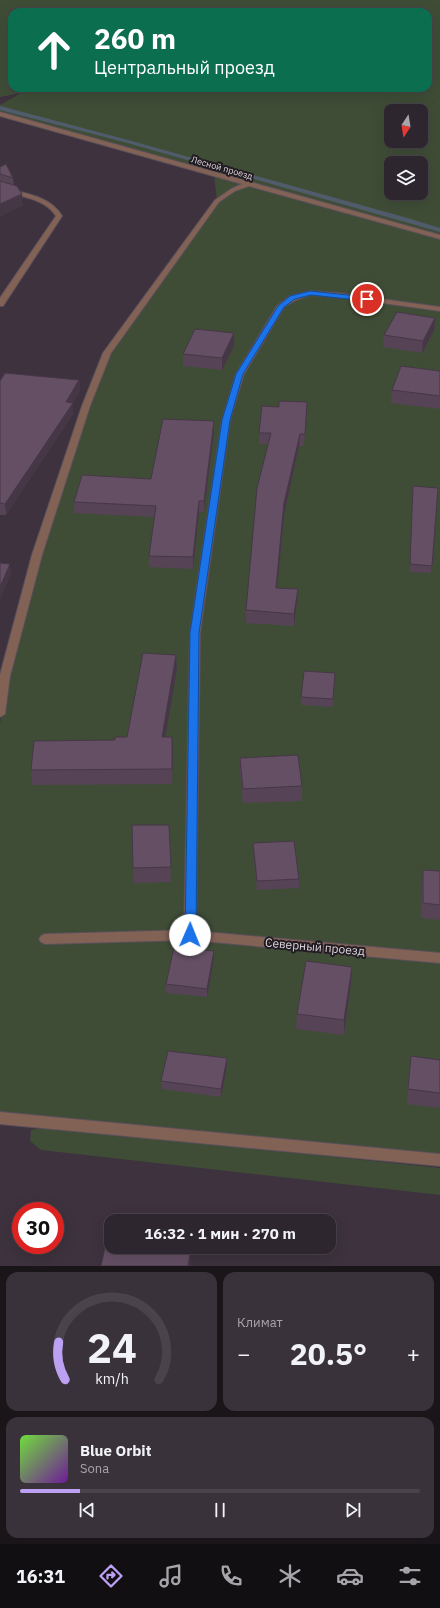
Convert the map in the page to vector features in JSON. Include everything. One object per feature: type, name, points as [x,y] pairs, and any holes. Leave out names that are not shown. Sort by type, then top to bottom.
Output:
[{"type":"street","name":"Лесной проезд","points":[[0,114],[440,237]]},
{"type":"street","points":[[0,714],[5,676],[37,555],[86,406],[107,352],[217,201],[233,190],[247,184]]},
{"type":"street","points":[[0,189],[49,204],[57,210],[59,216],[0,304]]},
{"type":"street","points":[[190,935],[195,633],[226,420],[240,374],[281,306],[293,298],[310,293],[338,295],[440,309]]},
{"type":"street","name":"Северный проезд","points":[[45,939],[190,935],[440,958]]},
{"type":"street","points":[[0,1118],[440,1160]]},
{"type":"green space","points":[[0,0],[440,0],[440,1160],[0,1118],[0,725],[5,676],[37,555],[107,353],[217,201],[214,174],[0,114],[0,105],[21,93],[0,97]]},
{"type":"green space","points":[[50,1127],[440,1168],[440,1195],[41,1150],[30,1141],[31,1130]]},
{"type":"building","points":[[6,164],[13,178],[0,174],[0,167]]},
{"type":"building","points":[[0,181],[17,186],[22,194],[0,204]]},
{"type":"building","points":[[397,312],[435,318],[423,341],[384,335]]},
{"type":"building","points":[[195,329],[234,333],[222,358],[183,354]]},
{"type":"building","points":[[401,366],[440,371],[440,396],[392,390]]},
{"type":"building","points":[[5,373],[79,380],[66,402],[73,403],[5,504],[0,503],[0,381]]},
{"type":"building","points":[[279,401],[307,402],[305,434],[300,434],[284,503],[276,588],[298,589],[294,614],[246,610],[257,488],[271,433],[259,433],[262,406],[279,407]]},
{"type":"building","points":[[163,419],[214,421],[204,501],[199,501],[193,557],[149,556],[156,506],[74,502],[82,475],[151,479]]},
{"type":"building","points":[[413,486],[438,488],[432,566],[410,564]]},
{"type":"building","points":[[0,563],[10,564],[0,587]]},
{"type":"building","points":[[143,653],[176,655],[162,737],[172,737],[172,769],[31,770],[34,741],[115,740],[115,737],[127,737]]},
{"type":"building","points":[[304,671],[335,673],[333,699],[301,697]]},
{"type":"building","points":[[298,755],[302,786],[243,789],[240,758]]},
{"type":"building","points":[[132,825],[169,825],[171,867],[133,868]]},
{"type":"building","points":[[294,841],[299,879],[257,881],[253,843]]},
{"type":"building","points":[[423,870],[440,871],[440,905],[423,903]]},
{"type":"building","points":[[174,947],[214,951],[207,989],[166,984]]},
{"type":"building","points":[[306,961],[352,967],[344,1020],[297,1014]]},
{"type":"building","points":[[168,1051],[227,1058],[221,1089],[161,1081]]},
{"type":"building","points":[[411,1056],[440,1060],[440,1093],[408,1089]]},
{"type":"building","points":[[104,1252],[104,1254],[190,1254],[188,1266],[101,1266]]},
{"type":"waterway","points":[[0,108],[126,141],[440,230]]},
{"type":"route","points":[[190,935],[195,633],[226,420],[240,374],[281,306],[293,298],[310,293],[367,299]]}]
